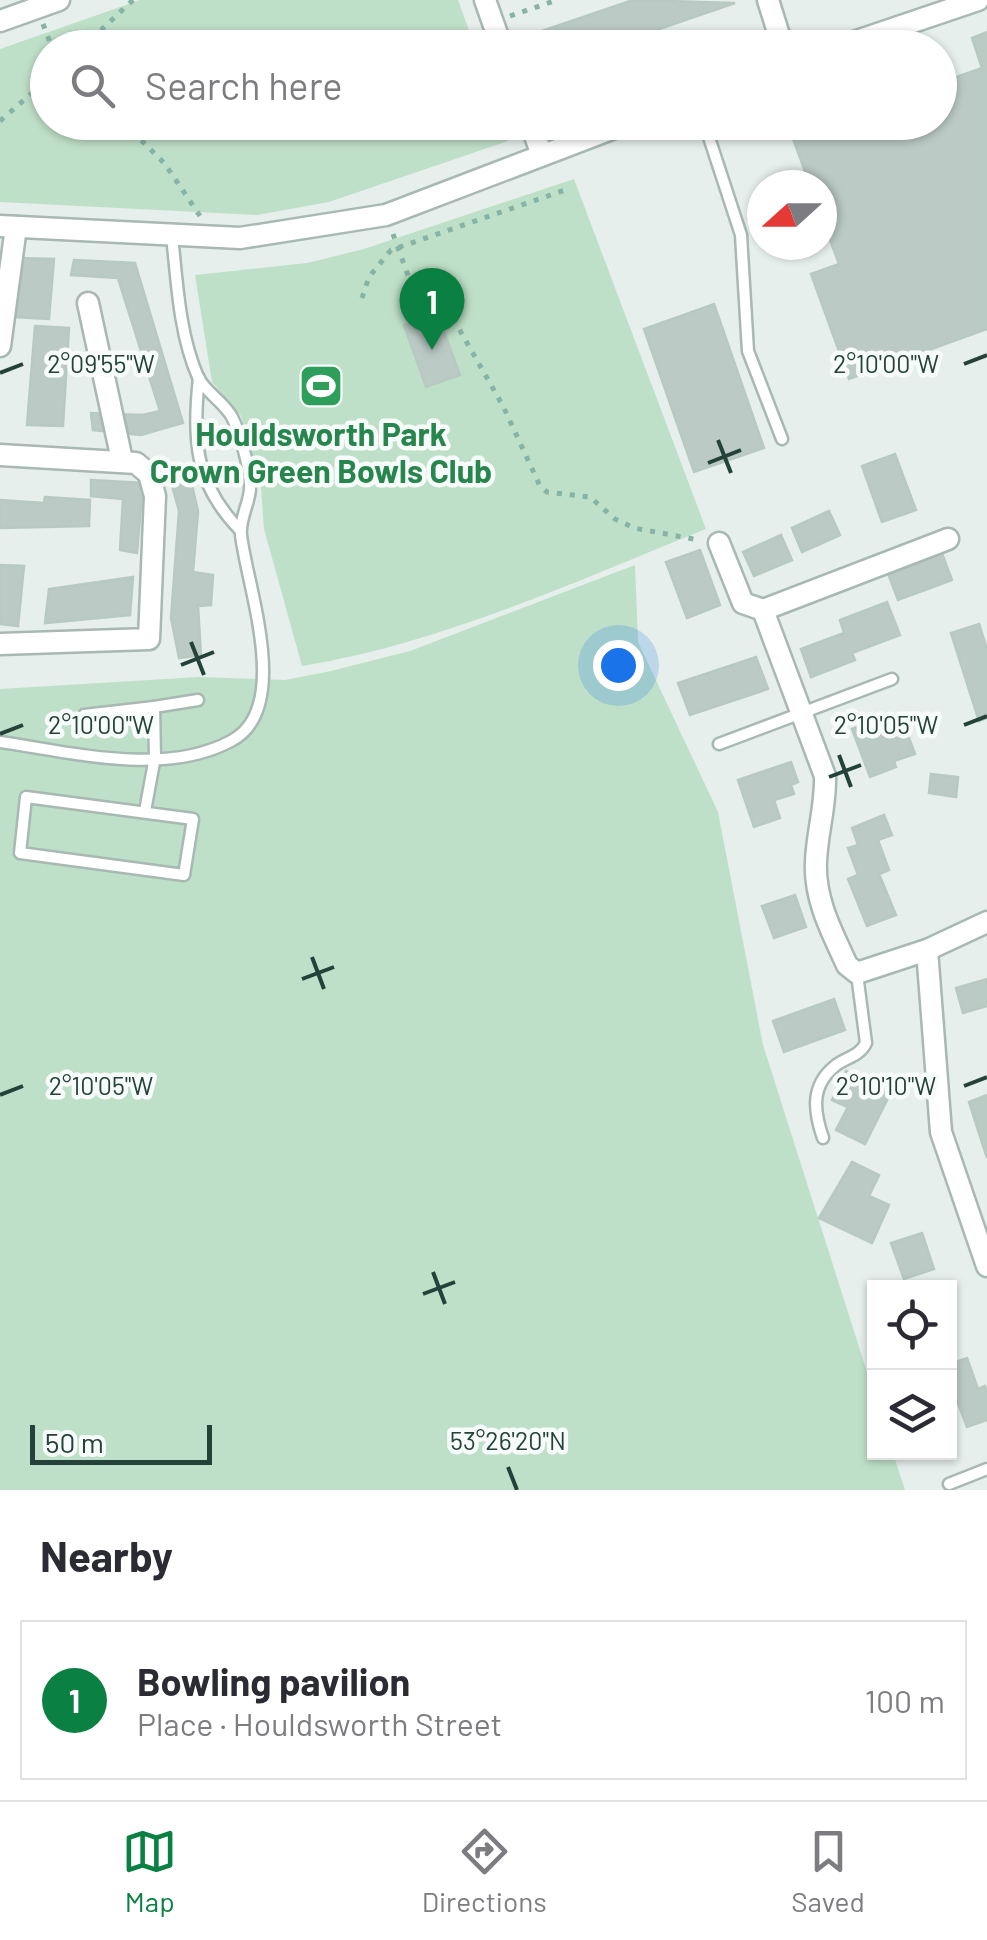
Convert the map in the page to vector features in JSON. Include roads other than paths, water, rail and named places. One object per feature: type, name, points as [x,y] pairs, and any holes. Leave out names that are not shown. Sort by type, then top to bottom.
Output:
[{"type":"street","points":[[0,21],[59,0]]},
{"type":"street","points":[[485,0],[496,30]]},
{"type":"street","points":[[768,0],[778,30]]},
{"type":"street","points":[[889,30],[978,0]]},
{"type":"street","points":[[537,140],[542,155]]},
{"type":"street","points":[[0,346],[8,226],[240,238],[386,214],[582,140]]},
{"type":"street","points":[[88,302],[122,460]]},
{"type":"street","points":[[0,455],[136,462],[148,474],[155,496],[149,639],[0,644]]},
{"type":"street","points":[[719,543],[743,603],[763,610],[948,539]]},
{"type":"street","points":[[763,610],[825,776],[826,802],[816,861],[818,894],[846,966],[857,973],[927,950],[987,922]]},
{"type":"street","points":[[927,950],[942,1132],[987,1266]]},
{"type":"lane","points":[[710,140],[741,236],[748,351],[782,438]]},
{"type":"lane","points":[[172,236],[179,306],[198,378],[193,432],[215,504],[240,530]]},
{"type":"lane","points":[[0,742],[112,758],[155,757],[212,749],[236,740],[254,718],[264,686],[260,635],[240,530],[251,485],[232,417],[198,378]]},
{"type":"lane","points":[[719,744],[892,679]]},
{"type":"lane","points":[[84,715],[198,700]]},
{"type":"lane","points":[[145,811],[155,757],[154,707]]},
{"type":"lane","points":[[26,797],[145,811],[193,819],[184,875],[20,853],[26,797]]},
{"type":"lane","points":[[823,1138],[815,1114],[818,1090],[834,1066],[861,1052],[866,1043],[857,973]]},
{"type":"lane","points":[[950,1484],[987,1469]]},
{"type":"place","name":"Bowling pavilion","points":[[432,350]]},
{"type":"place","name":"Houldsworth Park Crown Green Bowls Club","points":[[321,386]]}]
